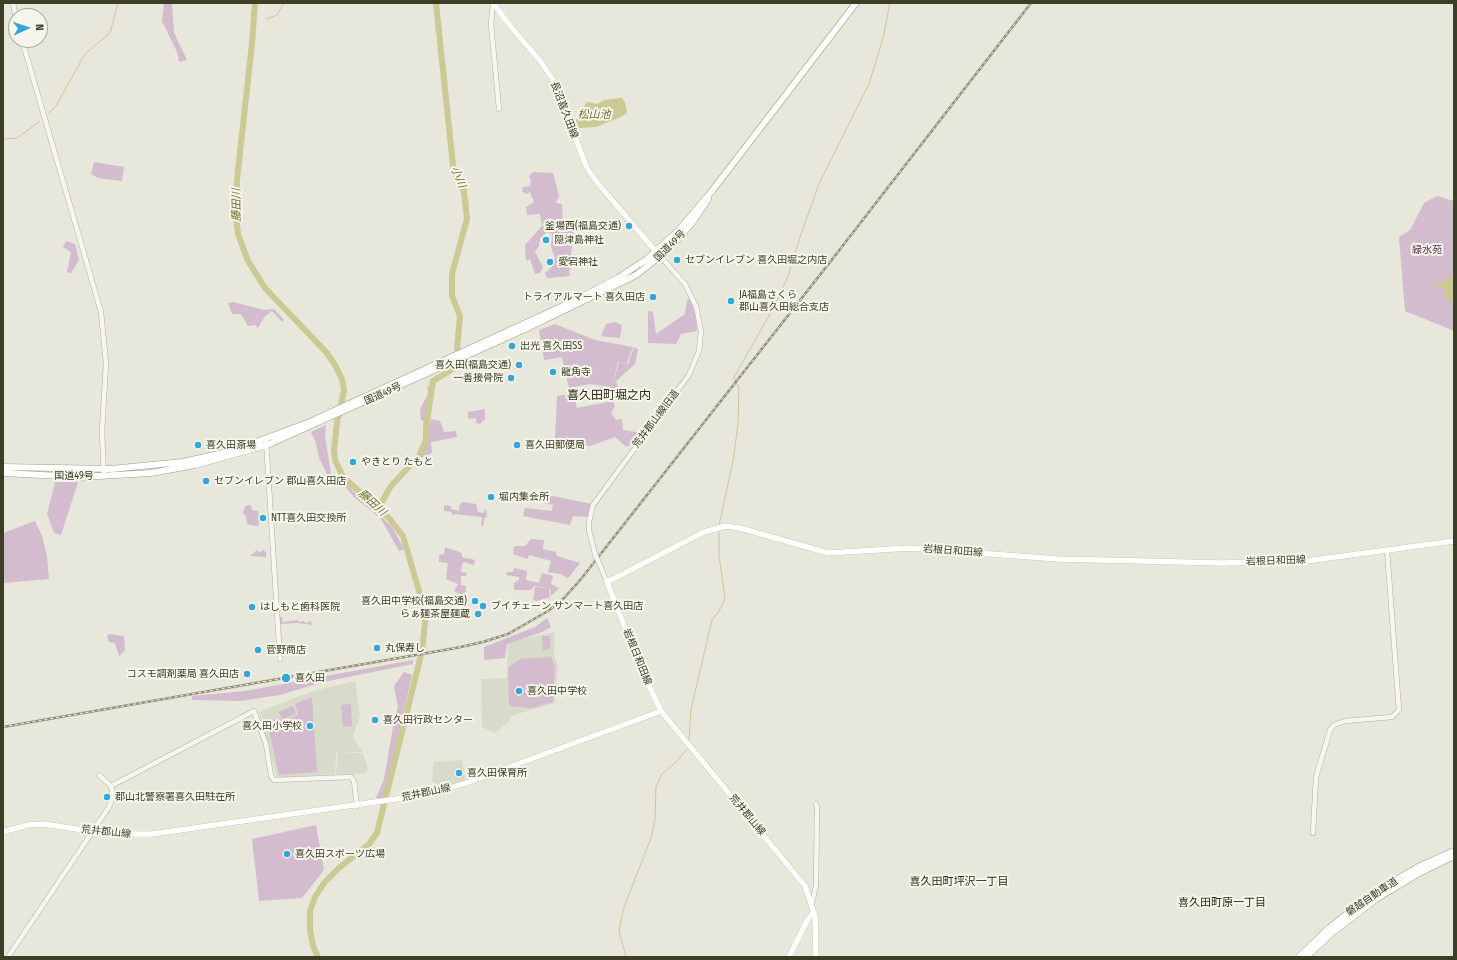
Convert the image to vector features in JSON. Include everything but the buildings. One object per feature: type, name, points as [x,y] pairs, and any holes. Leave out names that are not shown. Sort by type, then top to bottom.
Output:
[{"type":"highway","name":"国道49号","points":[[3,473],[63,476],[104,473],[183,462],[266,443],[331,415],[598,289],[632,271],[656,252],[679,230],[712,191],[856,3]]},
{"type":"highway","name":"国道49号","points":[[348,407],[599,294],[636,275],[660,257],[692,223],[704,207],[712,191]]},
{"type":"highway","name":"国道49号","points":[[3,467],[104,473]]},
{"type":"highway","name":"磐越自動車道","points":[[1298,957],[1329,928],[1372,894],[1418,867],[1454,851]]},
{"type":"highway","name":"磐越自動車道","points":[[1306,957],[1332,932],[1376,899],[1421,872],[1454,856]]},
{"type":"main road","name":"長沼喜久田線","points":[[493,3],[541,62],[553,80],[587,168],[596,181],[660,257]]},
{"type":"main road","name":"岩根日和田線","points":[[661,711],[643,673],[607,582],[704,532],[728,526],[828,553],[910,548],[1058,559],[1260,563],[1306,561],[1454,541]]},
{"type":"main road","name":"荒井郡山線","points":[[3,832],[27,825],[44,824],[124,835],[152,834],[398,799],[451,789],[661,711],[799,877],[812,903],[814,912],[816,923],[816,957]]},
{"type":"main road","points":[[789,957],[808,919],[814,912]]},
{"type":"street","points":[[493,3],[491,24],[499,109]]},
{"type":"street","points":[[24,48],[101,312],[106,363],[102,432],[104,473]]},
{"type":"street","name":"荒井郡山線旧道","points":[[607,582],[595,554],[589,530],[589,522],[593,506],[689,375],[699,351],[700,323],[696,306],[685,284],[660,257]]},
{"type":"street","points":[[266,443],[280,659]]},
{"type":"street","points":[[1313,833],[1316,778],[1326,738],[1330,730],[1334,725],[1345,721],[1392,717],[1398,710],[1387,550]]},
{"type":"street","points":[[111,786],[237,718],[254,711],[266,744],[271,776],[274,780],[352,776],[357,806]]},
{"type":"street","points":[[8,957],[110,804],[112,793],[111,786],[99,775]]},
{"type":"street","points":[[812,903],[816,886],[816,804]]},
{"type":"shaded area","name":"喜久田中学校","points":[[555,632],[554,655],[558,666],[555,703],[511,716],[508,722],[495,733],[482,727],[481,679],[507,678],[508,642]]},
{"type":"shaded area","name":"喜久田小学校","points":[[355,681],[360,715],[353,737],[363,752],[336,753],[335,774],[277,778],[259,712],[313,691]]},
{"type":"shaded area","points":[[338,753],[363,753],[368,769],[365,773],[336,774]]},
{"type":"shaded area","points":[[462,760],[466,781],[439,787],[432,781],[434,762]]},
{"type":"green space","points":[[164,3],[172,3],[174,33],[187,60],[179,62],[177,52],[162,21]]},
{"type":"green space","points":[[94,162],[124,167],[122,181],[98,178],[91,174]]},
{"type":"green space","points":[[533,172],[553,173],[559,196],[556,203],[562,204],[563,223],[572,225],[574,236],[570,259],[574,265],[569,271],[570,276],[547,278],[545,273],[554,265],[553,262],[555,258],[551,247],[552,234],[547,232],[540,238],[539,246],[535,252],[543,267],[540,273],[535,274],[530,259],[526,261],[525,245],[542,226],[540,214],[527,215],[526,207],[534,202],[530,192],[526,194],[522,191],[523,187],[530,186],[531,181],[529,176]]},
{"type":"green space","name":"緑水苑","points":[[1437,196],[1454,201],[1454,331],[1405,311],[1399,237],[1410,230],[1424,203]]},
{"type":"green space","points":[[66,241],[75,244],[79,260],[71,273],[67,272],[71,252],[63,247]]},
{"type":"green space","points":[[689,299],[695,312],[697,331],[681,334],[676,344],[648,343],[648,311],[653,312],[656,334],[685,314],[687,300]]},
{"type":"green space","points":[[233,302],[264,310],[274,309],[284,320],[282,322],[272,311],[265,316],[258,328],[255,325],[248,326],[241,314],[232,314],[228,303]]},
{"type":"green space","points":[[615,322],[622,325],[620,338],[601,336],[606,324]]},
{"type":"green space","points":[[555,324],[595,340],[633,347],[627,363],[620,362],[628,364],[634,347],[638,349],[635,364],[616,381],[618,387],[615,389],[616,400],[607,400],[607,391],[603,395],[598,395],[599,387],[611,387],[590,384],[569,388],[562,357],[544,360],[539,330]],"holes":[[[618,362],[619,362],[612,388]]]},
{"type":"green space","points":[[427,382],[431,394],[425,422],[421,420],[420,409],[428,394]]},
{"type":"green space","points":[[571,391],[576,394],[574,397],[577,408],[613,401],[615,406],[611,413],[616,420],[622,419],[623,430],[643,433],[633,446],[625,446],[615,437],[590,446],[555,439],[557,396],[568,394]]},
{"type":"green space","points":[[485,409],[485,419],[480,424],[476,423],[476,418],[468,419],[468,412]]},
{"type":"green space","points":[[431,419],[440,421],[444,432],[456,431],[457,437],[431,442],[432,453],[419,459],[424,451]]},
{"type":"green space","points":[[326,425],[325,436],[331,473],[328,476],[319,458],[316,443],[311,432]]},
{"type":"green space","points":[[344,481],[361,500],[377,512],[392,527],[404,549],[399,551],[381,519],[354,497],[342,483]]},
{"type":"green space","points":[[55,482],[78,482],[61,535],[54,533],[47,514]]},
{"type":"green space","points":[[527,491],[592,504],[587,517],[573,516],[570,525],[523,516],[525,508],[552,511],[553,505],[525,498]]},
{"type":"green space","points":[[463,502],[476,504],[478,512],[484,513],[486,509],[487,517],[485,517],[483,526],[481,526],[482,517],[454,514],[452,516],[452,512],[444,511],[444,505],[451,506],[451,509],[459,511],[460,504]]},
{"type":"green space","points":[[251,505],[252,510],[258,511],[259,525],[256,526],[247,524],[246,516],[243,513],[245,506]]},
{"type":"green space","points":[[35,521],[42,536],[47,557],[49,579],[3,583],[3,533]]},
{"type":"green space","points":[[531,539],[544,540],[543,549],[556,552],[557,556],[580,563],[568,578],[560,574],[548,572],[551,561],[529,555],[528,559],[513,554],[514,546],[525,546]]},
{"type":"green space","points":[[445,547],[462,553],[462,557],[475,560],[474,565],[463,562],[461,572],[467,573],[466,576],[461,576],[461,585],[466,586],[466,596],[454,591],[458,584],[446,579],[448,563],[439,562],[439,555],[444,554]]},
{"type":"green space","points":[[257,550],[259,553],[263,550],[266,552],[266,557],[250,556]]},
{"type":"green space","points":[[514,568],[527,571],[526,580],[539,583],[542,573],[553,576],[551,584],[559,588],[551,596],[550,588],[534,586],[531,590],[514,590],[514,583],[519,580],[519,577],[506,575],[507,572],[513,572]]},
{"type":"green space","points":[[535,587],[549,588],[550,597],[537,601],[533,600]]},
{"type":"green space","points":[[279,617],[282,617],[282,622],[298,620],[299,622],[304,621],[305,623],[311,621],[312,625],[298,623],[279,624]]},
{"type":"green space","points":[[547,618],[551,627],[542,632],[507,644],[505,658],[484,660],[484,647],[535,627]]},
{"type":"green space","points":[[109,634],[124,636],[125,650],[119,656],[115,643],[109,642],[107,636]]},
{"type":"green space","points":[[542,636],[550,636],[550,649],[543,650]]},
{"type":"green space","points":[[551,657],[555,667],[553,702],[531,708],[509,706],[508,668],[520,659]]},
{"type":"green space","points":[[413,660],[413,664],[323,682],[280,695],[240,701],[192,700],[192,696],[245,691]]},
{"type":"green space","points":[[404,672],[412,675],[383,798],[376,798],[384,779],[394,721],[398,707],[394,686]]},
{"type":"green space","points":[[312,697],[317,772],[279,775],[267,722],[279,718],[281,722],[298,715],[295,704]]},
{"type":"green space","points":[[351,704],[352,726],[343,727],[341,705]]},
{"type":"green space","points":[[293,706],[296,714],[282,719],[279,712]]},
{"type":"green space","name":"喜久田スポーツ広場","points":[[316,825],[324,870],[302,898],[259,901],[252,839]]},
{"type":"water","name":"松山池","points":[[622,98],[625,102],[627,113],[596,127],[579,128],[576,120],[587,102],[597,104],[604,100]]},
{"type":"water","points":[[1450,276],[1454,276],[1454,301],[1443,298],[1445,289],[1435,284],[1447,280]]},
{"type":"waterway","points":[[49,113],[56,106],[85,54],[110,33],[118,3]]},
{"type":"waterway","name":"藤田川","points":[[255,3],[237,180],[236,215],[238,234],[248,261],[265,288],[327,353],[342,379],[344,391],[337,422],[334,450],[335,460],[343,477],[389,518],[403,536],[426,615],[422,651],[377,833],[369,844],[339,868],[324,883],[315,897],[310,911],[310,929],[313,946],[318,957]]},
{"type":"waterway","points":[[266,19],[277,15],[284,3]]},
{"type":"waterway","name":"小川","points":[[436,3],[453,166],[456,176],[464,191],[467,219],[452,274],[452,296],[460,316],[457,349]]},
{"type":"waterway","points":[[719,526],[733,461],[738,424],[739,388],[734,377],[774,307],[788,276],[819,184],[869,84],[883,38],[890,3]]},
{"type":"waterway","points":[[3,139],[17,138],[39,122]]},
{"type":"waterway","name":"小川","points":[[378,509],[391,486],[419,456],[426,440],[426,427],[433,381],[456,367]]},
{"type":"waterway","points":[[689,740],[691,709],[712,620],[719,611],[725,599],[719,555],[719,531]]},
{"type":"waterway","points":[[626,957],[619,931],[623,910],[651,838],[655,820],[656,786],[662,774],[677,761],[687,749]]},
{"type":"railway","points":[[3,727],[456,648],[483,642],[508,634],[548,611],[564,598],[581,579],[1031,3]]},
{"type":"place","name":"釜場西(福島交通)","points":[[629,226]]},
{"type":"place","name":"隠津島神社","points":[[546,240]]},
{"type":"place","name":"セブンイレブン 喜久田堀之内店","points":[[677,260]]},
{"type":"place","name":"愛宕神社","points":[[550,262]]},
{"type":"place","name":"トライアルマート 喜久田店","points":[[653,297]]},
{"type":"place","name":"JA福島さくら 郡山喜久田総合支店","points":[[731,301]]},
{"type":"place","name":"出光 喜久田SS","points":[[512,346]]},
{"type":"place","name":"喜久田(福島交通)","points":[[519,365]]},
{"type":"place","name":"龍角寺","points":[[553,372]]},
{"type":"place","name":"一善接骨院","points":[[511,378]]},
{"type":"place","name":"喜久田斎場","points":[[198,445]]},
{"type":"place","name":"喜久田郵便局","points":[[517,445]]},
{"type":"place","name":"やきとり たもと","points":[[353,462]]},
{"type":"place","name":"セブンイレブン 郡山喜久田店","points":[[206,481]]},
{"type":"place","name":"堀内集会所","points":[[491,497]]},
{"type":"place","name":"NTT喜久田交換所","points":[[263,518]]},
{"type":"place","name":"喜久田中学校(福島交通)","points":[[475,601]]},
{"type":"place","name":"ブイチェーン サンマート喜久田店","points":[[483,606]]},
{"type":"place","name":"はしもと歯科医院","points":[[252,607]]},
{"type":"place","name":"らぁ麺茶屋麺蔵","points":[[478,614]]},
{"type":"place","name":"丸保寿し","points":[[377,648]]},
{"type":"place","name":"菅野商店","points":[[258,650]]},
{"type":"place","name":"コスモ調剤薬局 喜久田店","points":[[247,674]]},
{"type":"place","name":"喜久田","points":[[286,678]]},
{"type":"place","name":"喜久田中学校","points":[[519,691]]},
{"type":"place","name":"喜久田行政センター","points":[[375,720]]},
{"type":"place","name":"喜久田小学校","points":[[310,726]]},
{"type":"place","name":"喜久田保育所","points":[[459,773]]},
{"type":"place","name":"郡山北警察署喜久田駐在所","points":[[107,797]]},
{"type":"place","name":"喜久田スポーツ広場","points":[[287,854]]},
{"type":"district","name":"喜久田町堀之内","points":[[609,396]]},
{"type":"district","name":"喜久田町坪沢一丁目","points":[[959,882]]},
{"type":"district","name":"喜久田町原一丁目","points":[[1222,903]]}]
